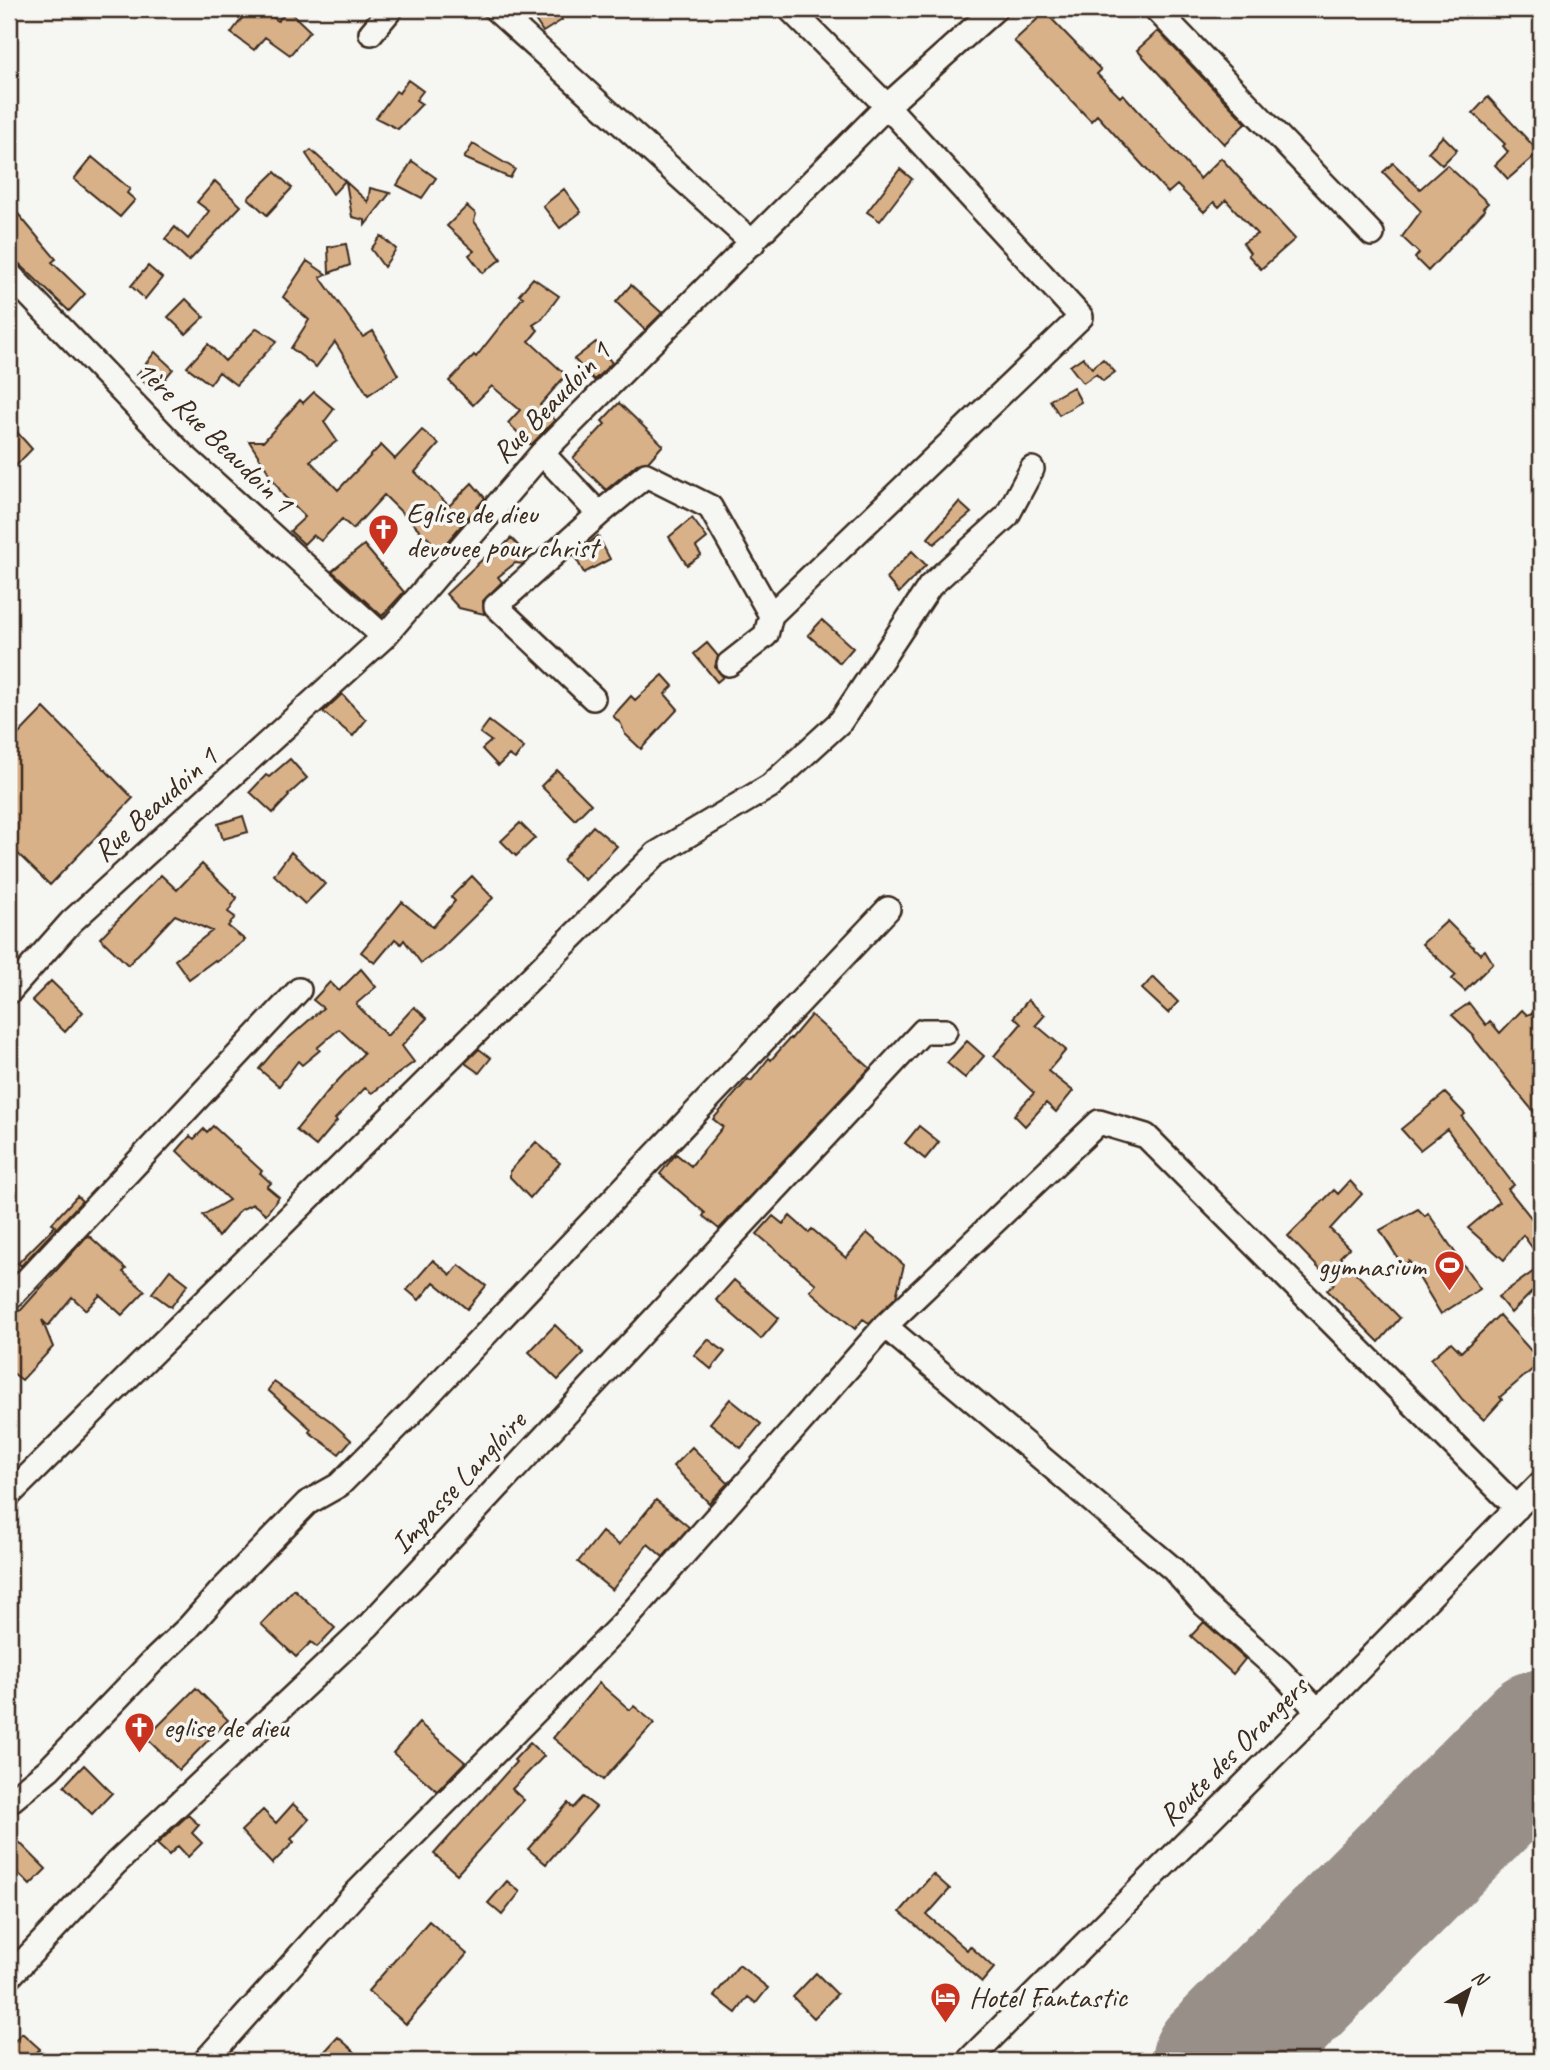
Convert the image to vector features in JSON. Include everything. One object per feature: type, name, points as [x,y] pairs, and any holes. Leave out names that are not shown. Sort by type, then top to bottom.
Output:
[{"type":"street","points":[[371,33],[391,9]]},
{"type":"street","points":[[495,9],[753,243]]},
{"type":"street","points":[[729,664],[766,635],[771,615],[1081,317],[887,106],[789,9]]},
{"type":"street","name":"Rue Beaudoin 1","points":[[9,992],[71,922],[384,637],[542,453],[887,106],[995,9]]},
{"type":"street","points":[[1156,9],[1372,234]]},
{"type":"street","name":"1ère Rue Beaudoin 1","points":[[9,274],[181,453],[384,637]]},
{"type":"street","points":[[542,453],[599,514]]},
{"type":"street","points":[[9,1495],[656,855],[770,786],[841,721],[930,586],[1007,516],[1032,469]]},
{"type":"street","points":[[593,698],[496,606],[646,475],[710,507],[771,615]]},
{"type":"street","points":[[9,1802],[49,1769],[151,1663],[190,1627],[220,1592],[307,1503],[339,1485],[412,1412],[888,909]]},
{"type":"street","points":[[9,1299],[299,990]]},
{"type":"street","name":"Impasse Langloire","points":[[9,1977],[116,1863],[369,1625],[923,1031],[946,1031]]},
{"type":"street","points":[[205,2061],[357,1892],[622,1624],[884,1326],[1099,1122],[1146,1136],[1517,1508]]},
{"type":"street","points":[[884,1326],[1173,1569],[1204,1604],[1280,1671],[1318,1711]]},
{"type":"street","name":"Route des Orangers","points":[[968,2061],[1318,1711],[1541,1483]]},
{"type":"building","points":[[249,9],[262,9],[278,21],[288,10],[310,31],[290,55],[265,37],[254,50],[231,33]]},
{"type":"building","points":[[528,9],[555,9],[562,20],[543,32]]},
{"type":"building","points":[[1045,12],[1101,70],[1097,74],[1120,97],[1123,94],[1200,179],[1221,158],[1295,239],[1261,269],[1248,255],[1250,253],[1243,243],[1257,234],[1226,200],[1219,207],[1214,202],[1204,212],[1177,185],[1168,193],[1097,115],[1091,121],[1014,41]]},
{"type":"building","points":[[1158,31],[1246,123],[1224,144],[1137,50]]},
{"type":"building","points":[[408,80],[423,91],[416,100],[422,104],[398,129],[376,118]]},
{"type":"building","points":[[1488,97],[1539,152],[1508,179],[1495,165],[1508,152],[1503,146],[1505,144],[1473,113]]},
{"type":"building","points":[[1443,136],[1457,150],[1442,165],[1428,152]]},
{"type":"building","points":[[473,144],[515,169],[510,178],[464,158]]},
{"type":"building","points":[[311,150],[345,181],[333,194],[306,154]]},
{"type":"building","points":[[92,157],[130,189],[127,193],[135,200],[120,217],[74,179]]},
{"type":"building","points":[[412,161],[436,178],[422,198],[397,185]]},
{"type":"building","points":[[1393,163],[1420,189],[1447,165],[1488,203],[1483,208],[1485,210],[1428,271],[1415,258],[1419,253],[1402,237],[1421,211],[1383,172]]},
{"type":"building","points":[[900,169],[912,179],[880,221],[867,212]]},
{"type":"building","points":[[275,172],[292,188],[267,215],[248,198]]},
{"type":"building","points":[[215,181],[241,206],[189,261],[165,239],[175,227],[188,239],[209,211],[197,202]]},
{"type":"building","points":[[346,182],[368,202],[370,188],[390,193],[365,225],[365,220],[352,217]]},
{"type":"building","points":[[564,189],[581,212],[560,228],[543,206]]},
{"type":"building","points":[[9,203],[56,259],[52,262],[85,294],[69,311],[9,254]]},
{"type":"building","points":[[467,206],[476,214],[474,221],[501,259],[483,273],[469,255],[474,251],[447,226]]},
{"type":"building","points":[[381,236],[396,249],[384,267],[371,249]]},
{"type":"building","points":[[346,244],[350,265],[329,273],[328,247]]},
{"type":"building","points":[[307,261],[326,274],[320,277],[363,337],[373,331],[398,375],[368,395],[335,342],[316,367],[291,348],[309,320],[283,297]]},
{"type":"building","points":[[148,266],[162,278],[145,299],[131,286]]},
{"type":"building","points":[[533,278],[559,296],[542,319],[533,325],[538,330],[529,341],[566,375],[540,405],[555,420],[531,445],[508,423],[520,410],[492,386],[473,405],[449,381],[474,355],[476,357],[523,297],[519,295]]},
{"type":"building","points":[[631,285],[662,313],[645,330],[616,302]]},
{"type":"building","points":[[186,299],[204,317],[186,334],[168,317]]},
{"type":"building","points":[[257,328],[277,341],[236,385],[219,372],[210,384],[187,367],[208,344],[225,361]]},
{"type":"building","points":[[596,342],[612,363],[594,380],[574,359]]},
{"type":"building","points":[[155,352],[173,369],[154,392],[137,375]]},
{"type":"building","points":[[1083,357],[1092,368],[1103,359],[1115,372],[1103,381],[1096,374],[1083,383],[1070,366]]},
{"type":"building","points":[[1073,387],[1081,402],[1059,415],[1050,400]]},
{"type":"building","points":[[314,392],[334,409],[324,422],[337,441],[310,461],[338,490],[381,445],[395,459],[422,430],[439,444],[415,472],[449,506],[472,483],[485,498],[440,550],[384,495],[353,529],[342,519],[321,541],[313,535],[304,544],[290,531],[305,517],[283,495],[249,441],[264,441],[300,400],[303,403]]},
{"type":"building","points":[[619,403],[663,445],[648,462],[637,464],[606,490],[573,458],[605,424],[602,421]]},
{"type":"building","points":[[9,423],[32,449],[9,473]]},
{"type":"building","points":[[959,502],[971,513],[934,544],[928,538]]},
{"type":"building","points":[[692,518],[707,538],[696,547],[701,555],[687,565],[669,537]]},
{"type":"building","points":[[598,536],[610,559],[584,573],[574,555]]},
{"type":"building","points":[[511,538],[529,557],[523,564],[515,563],[498,577],[502,582],[483,601],[484,614],[459,608],[446,594],[484,558],[488,562]]},
{"type":"building","points":[[364,545],[404,592],[382,616],[332,571]]},
{"type":"building","points":[[912,551],[926,565],[899,593],[886,578]]},
{"type":"building","points":[[822,620],[853,648],[840,663],[808,635]]},
{"type":"building","points":[[707,643],[718,656],[715,667],[723,677],[717,682],[694,654]]},
{"type":"building","points":[[663,675],[673,686],[665,694],[678,709],[641,749],[625,734],[621,724],[613,716],[631,696],[635,700]]},
{"type":"building","points":[[342,694],[366,720],[353,736],[323,712]]},
{"type":"building","points":[[44,708],[133,798],[50,885],[9,845],[9,744]]},
{"type":"building","points":[[489,721],[524,748],[515,759],[509,755],[498,766],[482,749],[491,741],[480,733]]},
{"type":"building","points":[[290,759],[307,778],[273,813],[250,792],[266,775],[269,777]]},
{"type":"building","points":[[557,770],[591,804],[575,820],[541,786]]},
{"type":"building","points":[[243,816],[248,832],[223,839],[218,824]]},
{"type":"building","points":[[520,823],[535,838],[516,856],[501,841]]},
{"type":"building","points":[[593,826],[617,846],[585,880],[563,860]]},
{"type":"building","points":[[291,852],[325,884],[305,904],[274,875]]},
{"type":"building","points":[[202,864],[237,898],[228,912],[235,917],[228,926],[245,940],[216,962],[215,960],[189,979],[175,960],[212,931],[175,915],[128,965],[100,938],[161,875],[177,890]]},
{"type":"building","points":[[472,876],[493,898],[441,949],[421,963],[404,940],[401,944],[395,939],[375,963],[361,952],[402,902],[433,927],[455,901],[451,897]]},
{"type":"building","points":[[1447,921],[1480,954],[1485,950],[1493,963],[1465,991],[1452,979],[1456,975],[1422,944]]},
{"type":"building","points":[[361,969],[376,987],[356,1004],[387,1036],[414,1007],[427,1018],[402,1046],[414,1062],[372,1093],[365,1088],[335,1119],[337,1121],[316,1146],[296,1130],[364,1053],[339,1029],[302,1065],[298,1061],[279,1086],[259,1069],[275,1050],[323,1008],[313,1000],[330,982],[339,991]]},
{"type":"building","points":[[1153,977],[1178,1002],[1168,1013],[1142,989]]},
{"type":"building","points":[[51,981],[83,1012],[65,1032],[32,1000]]},
{"type":"building","points":[[1028,1000],[1045,1015],[1036,1025],[1066,1050],[1048,1071],[1073,1091],[1056,1112],[1046,1103],[1025,1126],[1014,1115],[1034,1093],[994,1056],[1021,1024],[1014,1017]]},
{"type":"building","points":[[1469,1003],[1486,1025],[1490,1021],[1500,1033],[1522,1010],[1527,1015],[1532,1013],[1541,1025],[1541,1121],[1474,1036],[1452,1015]]},
{"type":"building","points":[[811,1015],[870,1068],[719,1229],[703,1216],[705,1213],[660,1174],[676,1154],[691,1166],[723,1127],[713,1119]]},
{"type":"building","points":[[967,1041],[984,1056],[965,1078],[947,1063]]},
{"type":"building","points":[[479,1049],[491,1058],[479,1073],[465,1063]]},
{"type":"building","points":[[1445,1093],[1465,1114],[1462,1117],[1514,1185],[1508,1189],[1541,1230],[1541,1260],[1523,1235],[1504,1260],[1468,1228],[1499,1202],[1447,1129],[1420,1150],[1401,1129]]},
{"type":"building","points":[[213,1126],[262,1171],[260,1173],[271,1183],[267,1187],[279,1197],[266,1214],[253,1204],[240,1210],[218,1237],[203,1215],[229,1200],[177,1151],[190,1136],[194,1139],[204,1129],[207,1132]]},
{"type":"building","points":[[919,1126],[939,1142],[925,1159],[905,1143]]},
{"type":"building","points":[[536,1142],[560,1163],[530,1198],[510,1177],[510,1171]]},
{"type":"building","points":[[1350,1181],[1362,1194],[1330,1229],[1349,1248],[1340,1257],[1400,1318],[1379,1342],[1327,1290],[1334,1284],[1288,1236],[1334,1190],[1338,1194]]},
{"type":"building","points":[[77,1196],[82,1201],[21,1266],[18,1263],[55,1226],[52,1223]]},
{"type":"building","points":[[1418,1209],[1425,1216],[1428,1213],[1480,1289],[1441,1314],[1409,1261],[1403,1266],[1380,1230]]},
{"type":"building","points":[[773,1216],[783,1224],[790,1216],[809,1233],[812,1229],[846,1258],[867,1233],[904,1265],[896,1297],[869,1323],[863,1319],[855,1329],[810,1291],[816,1284],[757,1234]]},
{"type":"building","points":[[88,1235],[126,1269],[123,1272],[145,1291],[122,1315],[100,1295],[86,1310],[72,1297],[48,1326],[42,1320],[53,1347],[22,1380],[9,1370],[9,1313],[21,1310]]},
{"type":"building","points":[[433,1260],[451,1275],[459,1265],[486,1286],[467,1309],[434,1282],[419,1300],[407,1290]]},
{"type":"building","points":[[1541,1266],[1541,1283],[1511,1313],[1498,1297]]},
{"type":"building","points":[[170,1270],[188,1284],[171,1307],[152,1293]]},
{"type":"building","points":[[734,1280],[779,1318],[761,1339],[716,1300]]},
{"type":"building","points":[[1499,1315],[1541,1362],[1500,1397],[1502,1400],[1484,1420],[1462,1399],[1431,1359],[1451,1342],[1461,1352]]},
{"type":"building","points":[[555,1325],[584,1353],[558,1380],[529,1352]]},
{"type":"building","points":[[708,1339],[725,1352],[711,1369],[694,1355]]},
{"type":"building","points":[[274,1382],[329,1420],[351,1440],[339,1454],[309,1432],[311,1429],[268,1390]]},
{"type":"building","points":[[730,1399],[761,1424],[741,1448],[710,1423]]},
{"type":"building","points":[[692,1447],[728,1483],[709,1503],[673,1466]]},
{"type":"building","points":[[656,1500],[689,1527],[663,1557],[648,1544],[612,1590],[578,1562],[602,1532],[619,1545]]},
{"type":"building","points":[[294,1589],[335,1628],[317,1647],[311,1642],[296,1657],[261,1624]]},
{"type":"building","points":[[1204,1622],[1245,1659],[1233,1674],[1191,1636]]},
{"type":"building","points":[[599,1683],[630,1710],[634,1706],[654,1723],[603,1780],[553,1738]]},
{"type":"building","points":[[196,1688],[228,1720],[179,1770],[146,1738]]},
{"type":"building","points":[[419,1723],[465,1762],[437,1791],[393,1753]]},
{"type":"building","points":[[530,1743],[544,1756],[512,1789],[524,1800],[457,1874],[434,1854]]},
{"type":"building","points":[[84,1765],[112,1793],[92,1814],[64,1786]]},
{"type":"building","points":[[583,1797],[596,1807],[546,1864],[528,1849],[568,1803],[573,1808]]},
{"type":"building","points":[[293,1804],[309,1819],[291,1839],[294,1842],[272,1864],[241,1831],[263,1810],[276,1823]]},
{"type":"building","points":[[188,1815],[199,1825],[192,1833],[202,1843],[188,1857],[178,1846],[169,1855],[157,1844]]},
{"type":"building","points":[[9,1832],[46,1869],[30,1885],[9,1864]]},
{"type":"building","points":[[933,1874],[950,1889],[927,1915],[967,1950],[970,1946],[994,1968],[982,1982],[900,1912]]},
{"type":"building","points":[[507,1881],[520,1892],[502,1915],[488,1903]]},
{"type":"building","points":[[429,1921],[467,1954],[406,2024],[368,1991]]},
{"type":"building","points":[[739,1965],[768,1988],[756,2003],[748,1997],[736,2013],[714,1996]]},
{"type":"building","points":[[816,1973],[837,1994],[814,2018],[793,1997]]},
{"type":"building","points":[[22,2033],[40,2049],[28,2061],[9,2061],[9,2047]]},
{"type":"building","points":[[338,2037],[365,2061],[316,2061]]},
{"type":"runway","points":[[1219,2061],[1541,1737]]},
{"type":"place","name":"Eglise de dieu devouee pour christ","points":[[383,557]]},
{"type":"place","name":"gymnasium","points":[[1449,1293]]},
{"type":"place","name":"eglise de dieu","points":[[140,1754]]},
{"type":"place","name":"Hotel Fantastic","points":[[946,2024]]}]
